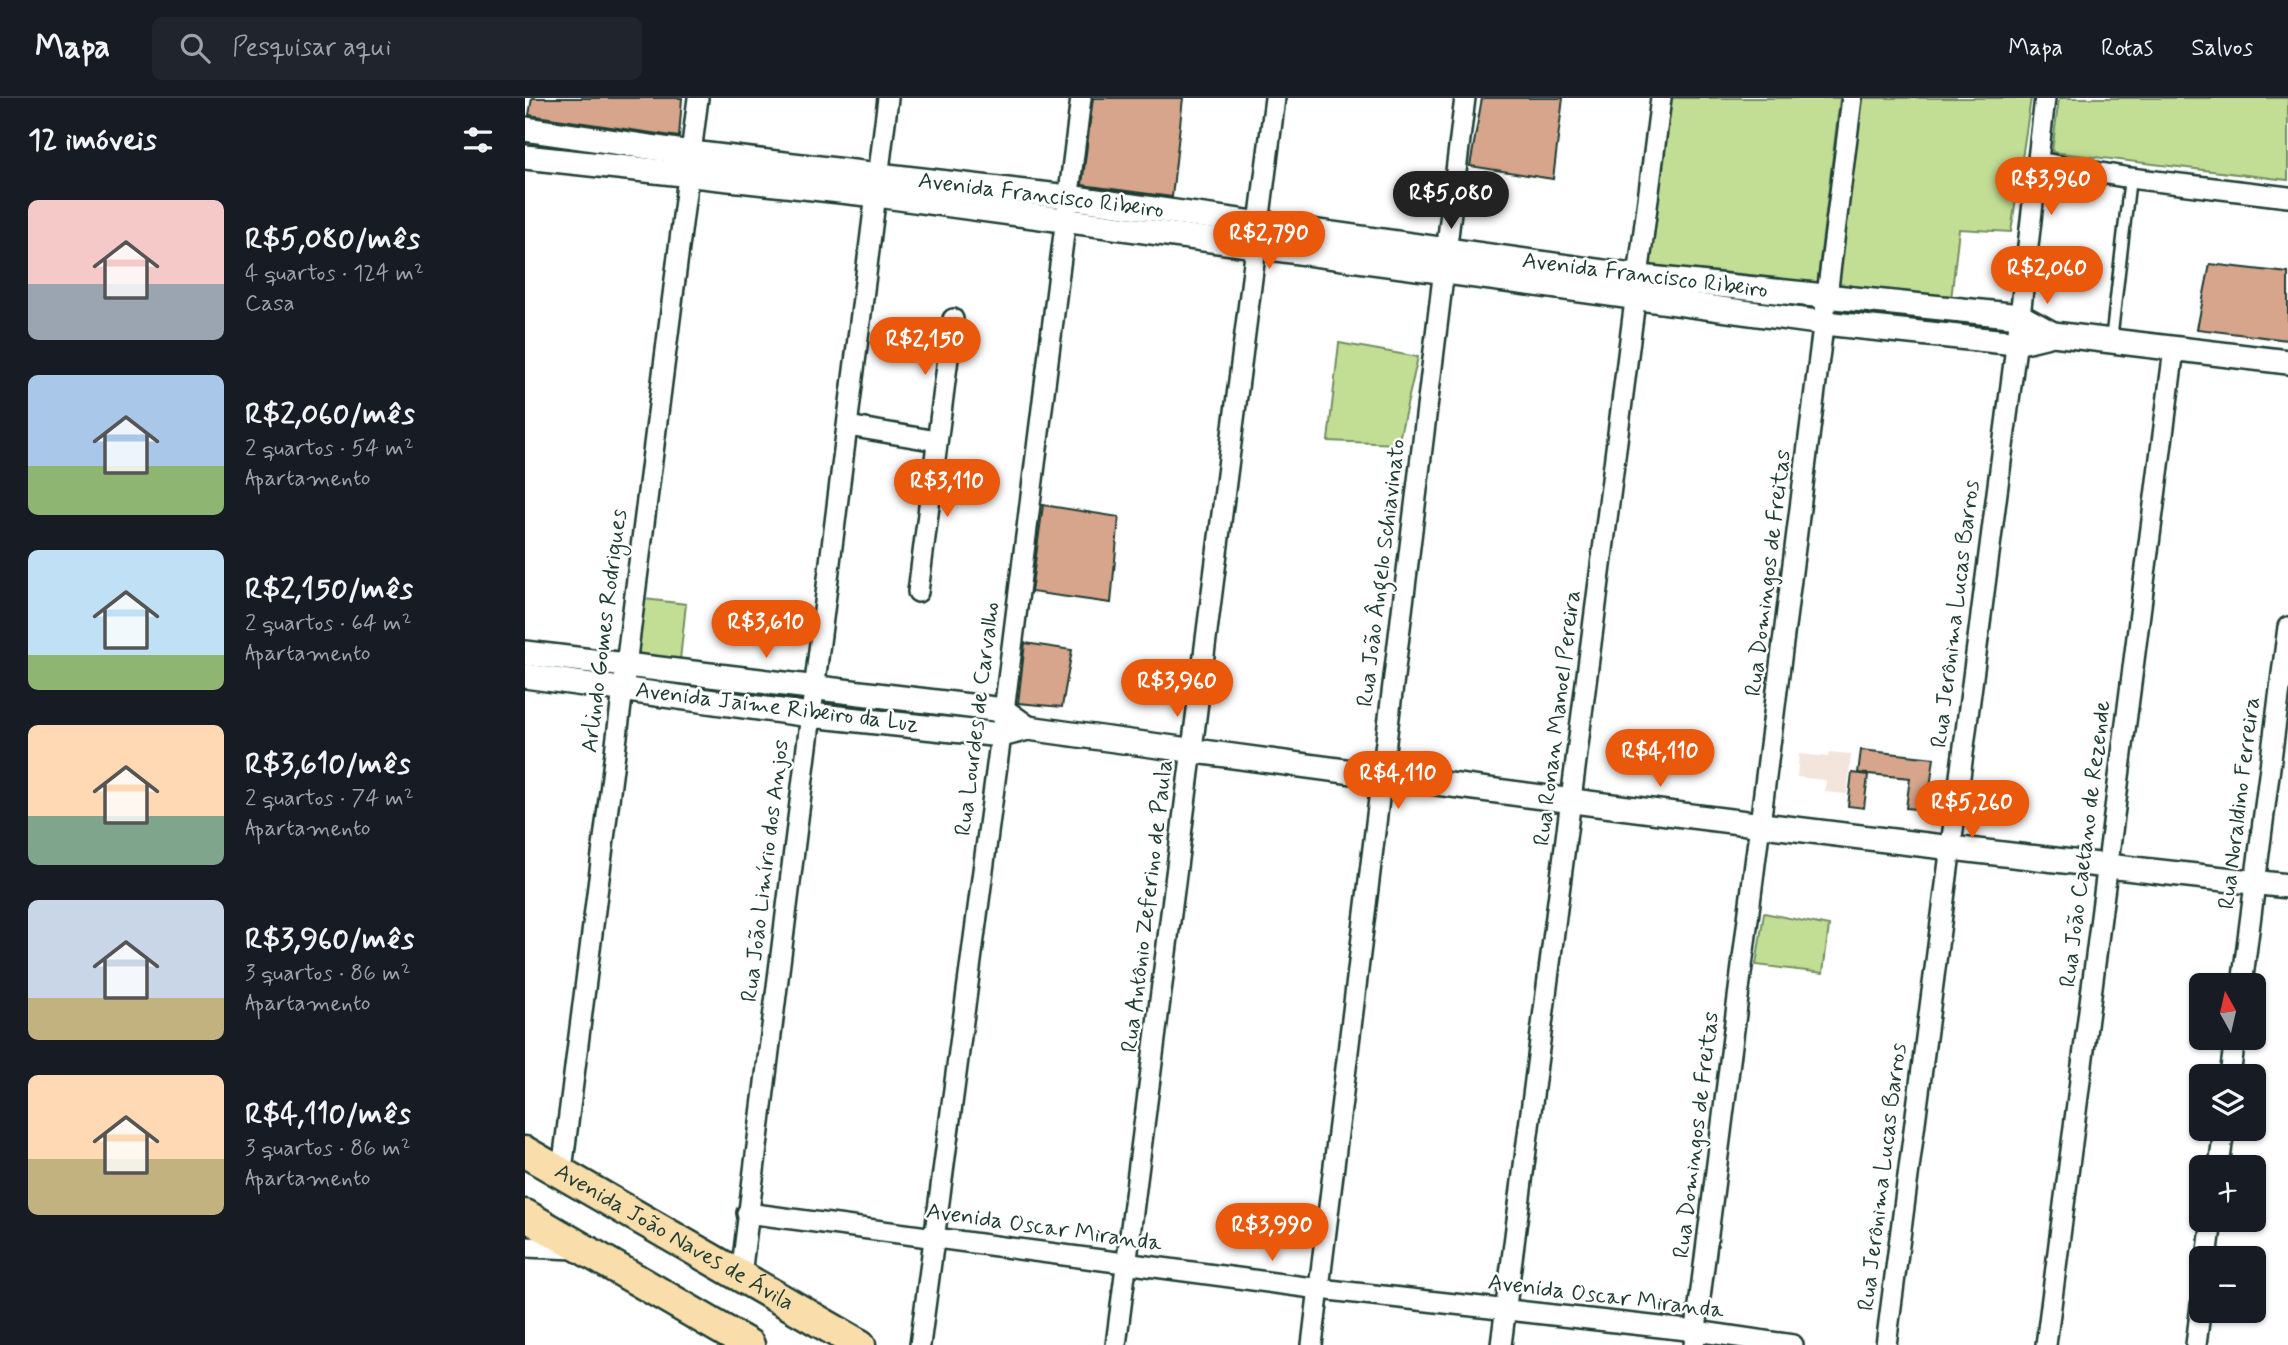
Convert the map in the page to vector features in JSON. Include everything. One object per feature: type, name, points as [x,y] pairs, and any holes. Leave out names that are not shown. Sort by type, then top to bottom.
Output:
[{"type":"main road","name":"Avenida João Naves de Ávila","points":[[525,1152],[562,1170],[860,1345]]},
{"type":"main road","points":[[525,1215],[749,1345]]},
{"type":"street","name":"Arlindo Gomes Rodrigues","points":[[562,1170],[698,98]]},
{"type":"street","name":"Rua João Limírio dos Anjos","points":[[741,1275],[888,98]]},
{"type":"street","name":"Rua Lourdes de Carvalho","points":[[920,1345],[1002,735],[1081,98]]},
{"type":"street","name":"Rua Antônio Zeferino de Paula","points":[[1116,1345],[1275,98]]},
{"type":"street","name":"Rua João Ângelo Schiavinato","points":[[1312,1345],[1465,98]]},
{"type":"street","name":"Rua Ronan Manoel Pereira","points":[[1501,1345],[1639,287],[1661,98]]},
{"type":"street","name":"Rua Domingos de Freitas","points":[[1695,1338],[1763,823],[1852,98]]},
{"type":"street","name":"Rua Jerônima Lucas Barros","points":[[1886,1345],[2017,343],[2045,98]]},
{"type":"street","name":"Avenida Francisco Ribeiro","points":[[525,129],[689,163]]},
{"type":"street","name":"Avenida Francisco Ribeiro","points":[[525,157],[689,163],[1067,208],[1260,224],[1445,262]]},
{"type":"street","points":[[2037,162],[2130,178],[2288,197]]},
{"type":"street","name":"Avenida Francisco Ribeiro","points":[[1067,208],[1257,247],[1445,262],[1639,287],[1824,323],[2017,343],[2053,334]]},
{"type":"street","name":"Avenida Francisco Ribeiro","points":[[1639,287],[1827,297],[2020,316],[2053,334],[2288,362]]},
{"type":"street","points":[[1931,334],[1933,308]]},
{"type":"street","points":[[918,592],[953,319]]},
{"type":"street","name":"Rua João Caetano de Rezende","points":[[2046,1345],[2174,349]]},
{"type":"street","points":[[848,426],[937,441]]},
{"type":"street","name":"Rua Noraldino Ferreira","points":[[2244,973],[2288,627]]},
{"type":"street","name":"Avenida Jaime Ribeiro da Luz","points":[[525,653],[1003,710],[1028,728]]},
{"type":"street","name":"Avenida Jaime Ribeiro da Luz","points":[[525,676],[810,715],[1002,735],[1028,728],[1951,848],[2288,886]]},
{"type":"street","name":"Avenida Oscar Miranda","points":[[747,1213],[1126,1265],[1505,1310],[1695,1338],[1793,1345]]},
{"type":"street","points":[[525,1247],[587,1250]]},
{"type":"street","points":[[2196,1345],[2199,1323]]},
{"type":"lane","points":[[2111,342],[2130,178]]},
{"type":"shaded area","points":[[1829,752],[1851,754],[1847,794],[1825,792],[1826,780],[1797,777],[1799,754],[1828,757]]},
{"type":"green space","points":[[1669,98],[1840,98],[1817,285],[1650,265]]},
{"type":"green space","points":[[1860,98],[2031,98],[2011,232],[1959,229],[1951,300],[1835,288]]},
{"type":"green space","points":[[2059,98],[2288,98],[2288,180],[2052,152]]},
{"type":"green space","points":[[1843,310],[2008,324],[2011,328],[2008,333],[1845,315]]},
{"type":"green space","points":[[1339,343],[1418,357],[1398,444],[1328,441]]},
{"type":"green space","points":[[644,599],[686,604],[680,660],[631,656]]},
{"type":"green space","points":[[638,678],[799,690],[805,699],[802,703],[640,682]]},
{"type":"green space","points":[[828,697],[990,718],[992,723],[827,707],[825,703]]},
{"type":"green space","points":[[1764,913],[1829,926],[1823,973],[1756,965]]},
{"type":"building","points":[[532,98],[682,98],[679,137],[529,115]]},
{"type":"building","points":[[1093,98],[1183,98],[1172,197],[1082,185]]},
{"type":"building","points":[[1482,98],[1563,98],[1553,179],[1470,166]]},
{"type":"building","points":[[2210,264],[2288,273],[2288,340],[2197,329]]},
{"type":"building","points":[[1043,505],[1119,517],[1111,603],[1031,592]]},
{"type":"building","points":[[1025,643],[1072,650],[1062,707],[1018,703]]},
{"type":"building","points":[[1861,750],[1934,758],[1927,810],[1906,808],[1910,778],[1858,773]]},
{"type":"building","points":[[1852,773],[1868,775],[1864,808],[1848,806]]}]
